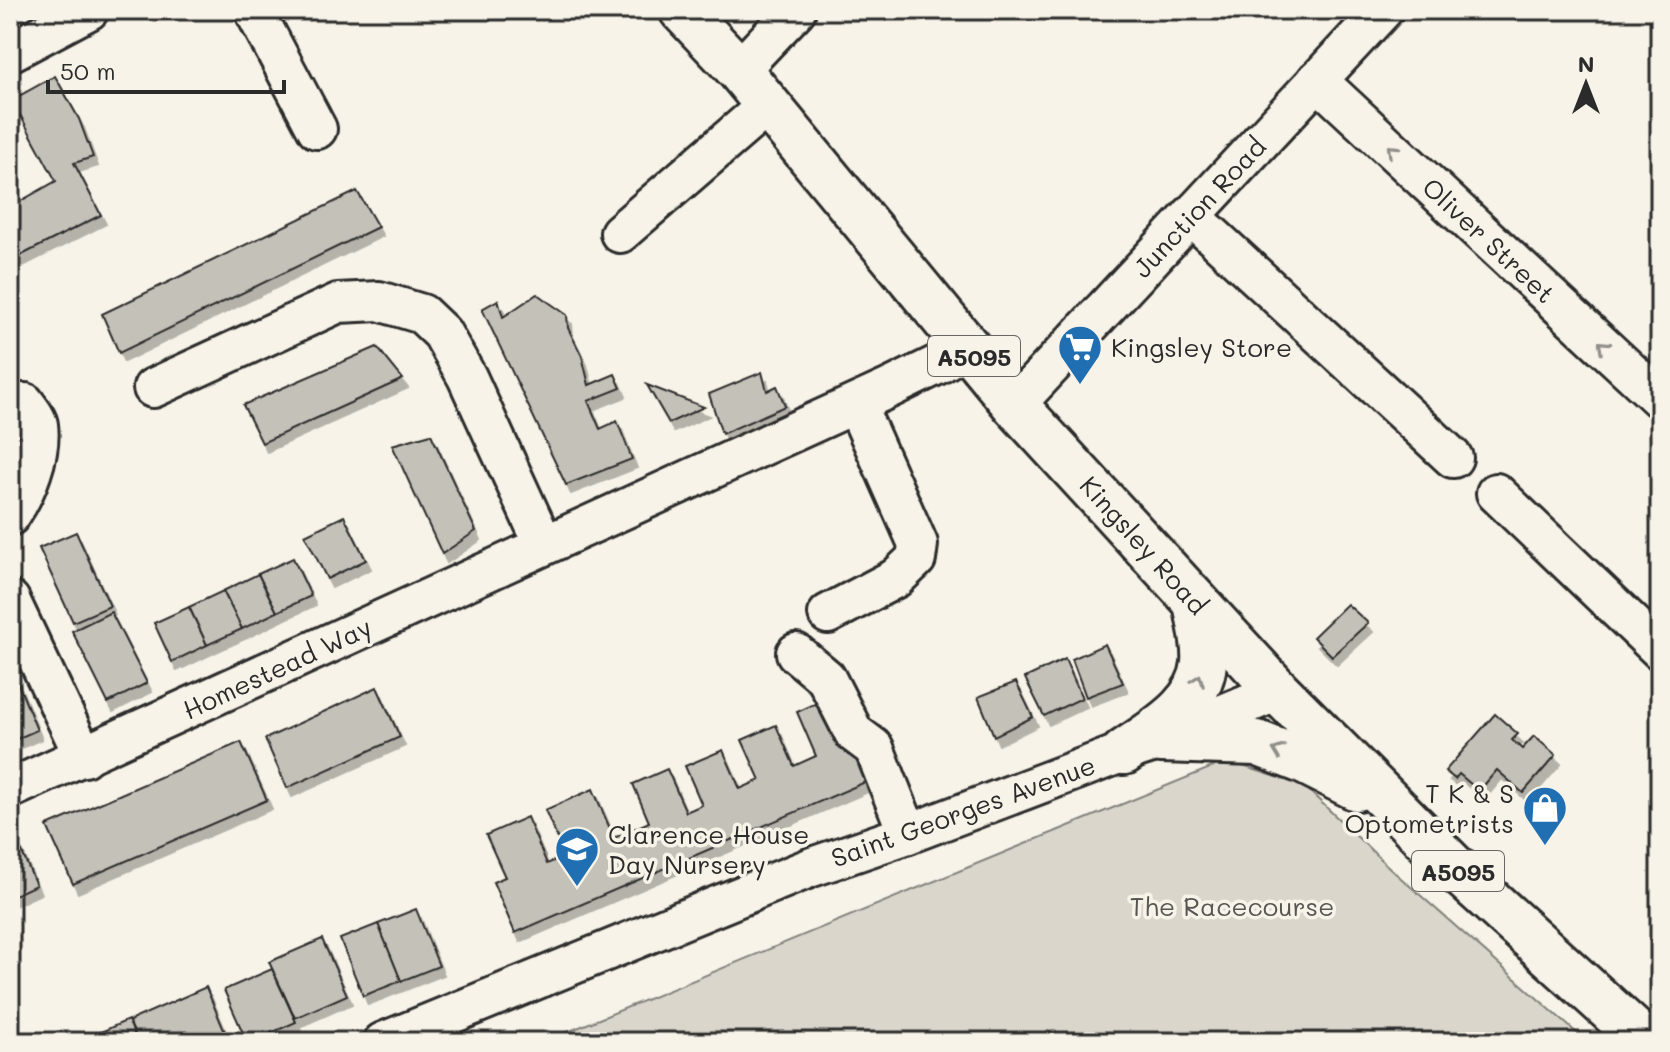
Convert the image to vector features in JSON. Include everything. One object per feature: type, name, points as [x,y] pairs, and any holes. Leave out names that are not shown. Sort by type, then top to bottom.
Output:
[{"type":"main road","name":"Kingsley Road","points":[[682,10],[739,70],[1015,405],[1278,691],[1464,877],[1646,1042]]},
{"type":"main road","points":[[1142,746],[1187,703],[1198,687],[1204,663],[1196,602]]},
{"type":"main road","points":[[1142,746],[1257,743],[1330,773],[1398,811]]},
{"type":"street","points":[[254,10],[317,129]]},
{"type":"street","points":[[739,70],[796,10]]},
{"type":"street","name":"Junction Road","points":[[1015,405],[1383,10]]},
{"type":"street","points":[[18,34],[79,12]]},
{"type":"street","name":"Oliver Street","points":[[1317,80],[1660,399]]},
{"type":"street","points":[[620,233],[767,106]]},
{"type":"street","points":[[1191,216],[1453,458]]},
{"type":"street","points":[[172,389],[338,303],[379,301],[422,314],[442,333],[467,377],[544,545]]},
{"type":"street","name":"Homestead Way","points":[[10,789],[856,404],[967,347]]},
{"type":"street","points":[[10,404],[25,403],[38,423],[36,461],[10,516]]},
{"type":"street","points":[[828,614],[896,578],[916,559],[918,544],[856,404]]},
{"type":"street","points":[[1496,493],[1660,650]]},
{"type":"street","points":[[10,600],[84,757]]},
{"type":"street","points":[[796,653],[826,678],[854,733],[874,748],[908,834]]},
{"type":"street","name":"Saint Georges Avenue","points":[[383,1042],[812,867],[1142,746],[1278,691]]},
{"type":"green space","name":"The Racecourse","points":[[1227,761],[1304,786],[1394,872],[1587,1042],[543,1042]]},
{"type":"building","points":[[55,76],[79,119],[93,157],[74,163],[101,215],[10,261],[10,207],[56,181],[12,100]]},
{"type":"building","points":[[357,191],[378,227],[119,353],[102,314]]},
{"type":"building","points":[[537,294],[567,315],[568,328],[582,356],[589,385],[615,374],[621,388],[588,401],[600,429],[617,421],[632,459],[566,485],[482,309],[498,300],[503,317]]},
{"type":"building","points":[[377,347],[403,379],[262,443],[243,405]]},
{"type":"building","points":[[762,372],[767,391],[777,386],[785,406],[722,434],[709,394]]},
{"type":"building","points":[[647,385],[704,407],[669,423]]},
{"type":"building","points":[[431,434],[476,531],[442,554],[392,445]]},
{"type":"building","points":[[344,516],[366,560],[327,579],[305,535]]},
{"type":"building","points":[[76,532],[110,606],[73,622],[39,548]]},
{"type":"building","points":[[293,558],[311,596],[277,612],[258,574]]},
{"type":"building","points":[[258,574],[277,612],[242,629],[223,591]]},
{"type":"building","points":[[223,591],[242,629],[207,645],[189,607]]},
{"type":"building","points":[[1347,604],[1368,623],[1332,656],[1313,637]]},
{"type":"building","points":[[189,607],[207,645],[172,662],[154,623]]},
{"type":"building","points":[[111,612],[147,683],[108,703],[72,631]]},
{"type":"building","points":[[1105,644],[1123,683],[1086,697],[1072,659]]},
{"type":"building","points":[[1065,659],[1082,698],[1044,716],[1025,678]]},
{"type":"building","points":[[10,664],[37,730],[10,742]]},
{"type":"building","points":[[1016,682],[1033,717],[994,736],[978,697]]},
{"type":"building","points":[[377,687],[400,737],[287,788],[265,739]]},
{"type":"building","points":[[830,697],[877,777],[515,933],[493,882],[505,877],[486,835],[527,817],[547,864],[565,856],[545,810],[593,789],[614,838],[649,822],[633,784],[667,769],[686,812],[702,805],[685,766],[723,750],[740,789],[760,780],[742,740],[776,725],[794,766],[816,756],[797,712]]},
{"type":"building","points":[[1495,714],[1518,734],[1512,740],[1522,749],[1534,736],[1556,755],[1523,793],[1497,770],[1479,791],[1459,774],[1455,779],[1445,771]]},
{"type":"building","points":[[241,742],[267,800],[73,884],[47,826]]},
{"type":"building","points":[[18,843],[36,885],[10,897],[10,847]]},
{"type":"building","points":[[416,909],[439,966],[401,981],[378,924]]},
{"type":"building","points":[[378,924],[401,981],[363,996],[340,939]]},
{"type":"building","points":[[322,939],[347,995],[295,1018],[269,962]]},
{"type":"building","points":[[272,969],[296,1022],[247,1042],[224,990]]},
{"type":"building","points":[[206,987],[229,1042],[138,1042],[129,1021]]},
{"type":"building","points":[[128,1020],[138,1042],[78,1042]]},
{"type":"place","name":"Kingsley Store","points":[[1080,386]]},
{"type":"place","name":"T K & S Optometrists","points":[[1545,847]]},
{"type":"place","name":"Clarence House Day Nursery","points":[[577,888]]}]
